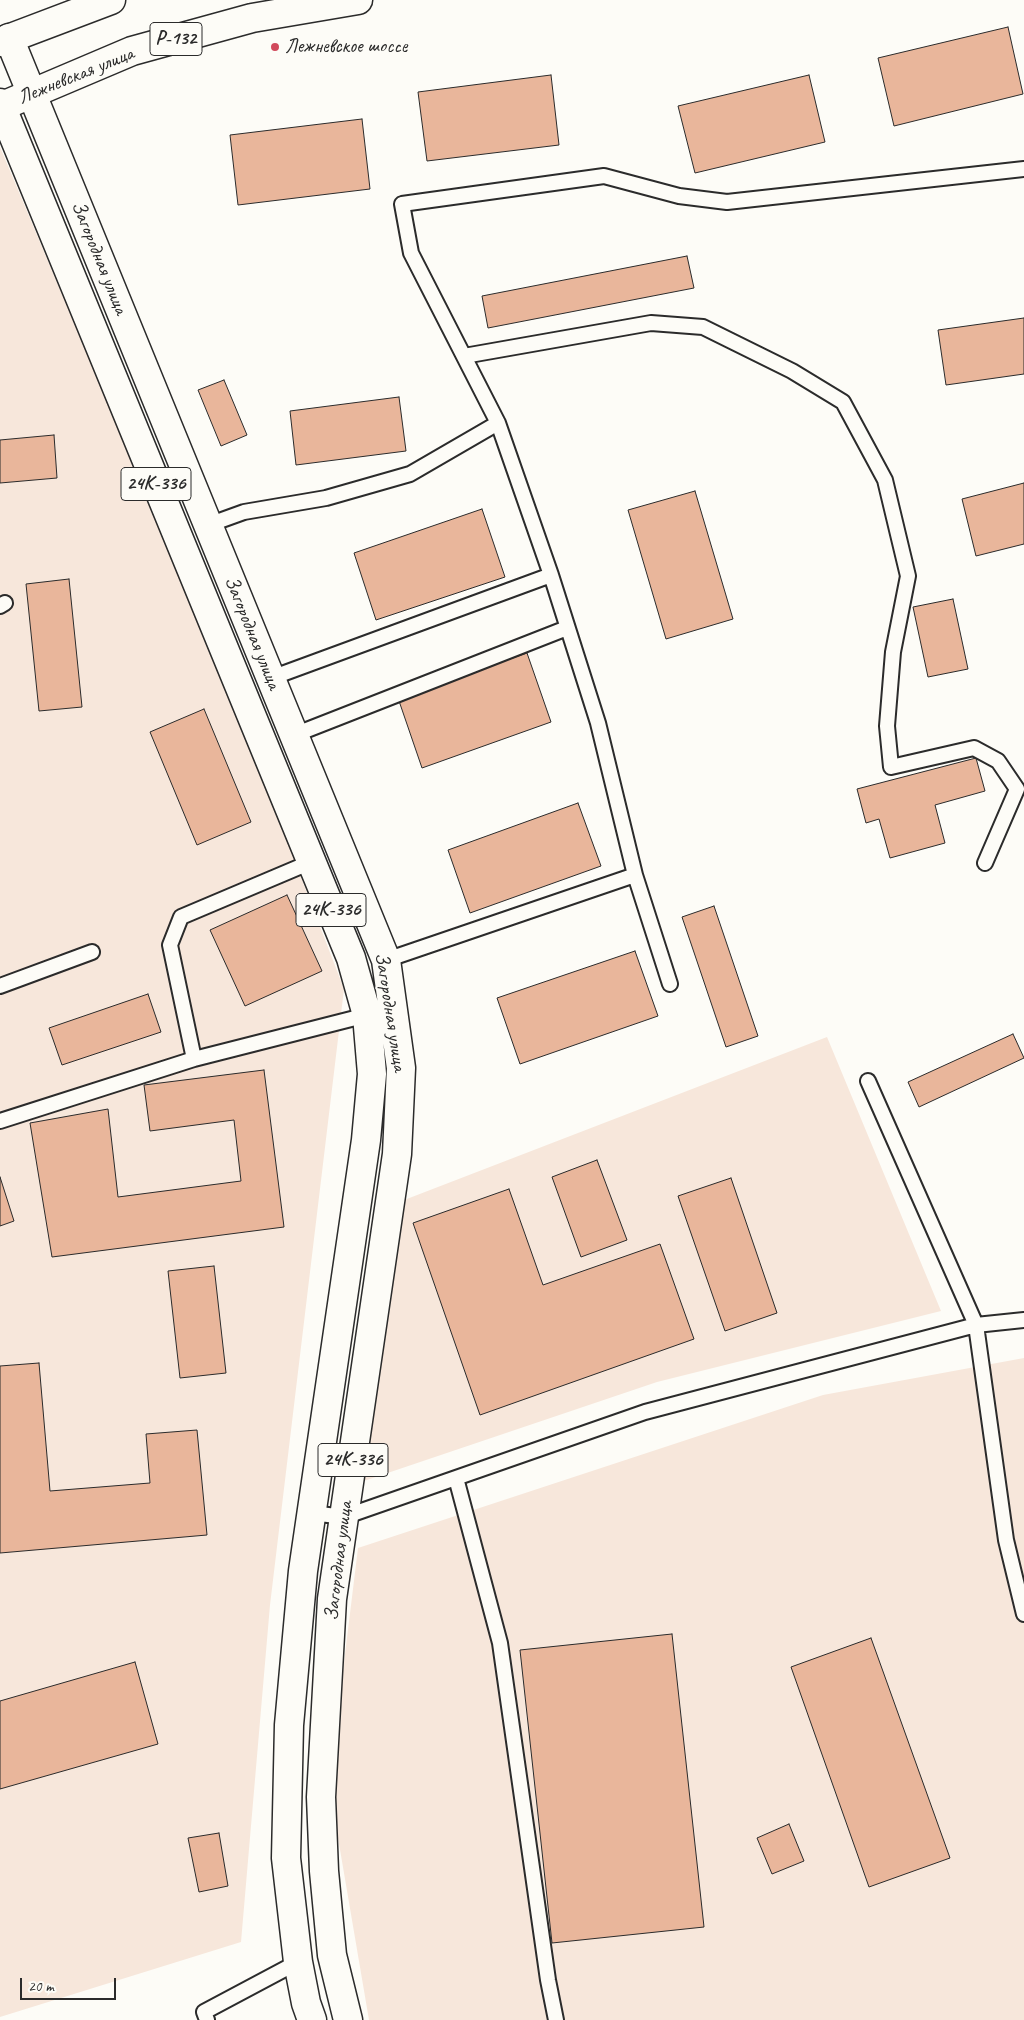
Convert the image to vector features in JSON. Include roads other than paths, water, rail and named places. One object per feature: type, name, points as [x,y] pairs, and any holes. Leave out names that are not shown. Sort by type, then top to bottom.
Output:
[{"type":"main road","points":[[4,40],[111,0]]},
{"type":"main road","name":"Лежневская улица","points":[[0,106],[132,51],[252,18],[358,0]]},
{"type":"main road","name":"Загородная улица","points":[[4,40],[32,94],[386,960],[401,1068],[397,1154],[332,1599],[321,1798],[324,1871],[332,1955],[348,2020]]},
{"type":"main road","name":"Загородная улица","points":[[0,106],[351,958],[367,1015],[372,1074],[366,1140],[303,1571],[289,1726],[286,1858],[298,1962],[306,2003],[312,2020]]},
{"type":"lane","points":[[670,984],[635,876],[598,723],[551,575],[498,423],[411,253],[402,204],[604,176],[679,196],[727,202],[1024,169]]},
{"type":"lane","points":[[464,356],[651,323],[703,327],[792,371],[843,402],[885,480],[908,576],[892,661],[887,726],[890,767],[974,748],[998,760],[1021,788],[984,863]]},
{"type":"lane","points":[[208,525],[244,512],[326,498],[410,474],[498,423]]},
{"type":"lane","points":[[271,678],[551,575]]},
{"type":"lane","points":[[294,735],[567,628]]},
{"type":"lane","points":[[194,1060],[170,945],[181,917],[311,862]]},
{"type":"lane","points":[[386,960],[635,876]]},
{"type":"lane","points":[[0,986],[92,952]]},
{"type":"lane","points":[[0,1121],[194,1060],[367,1015]]},
{"type":"lane","points":[[868,1081],[976,1325],[1006,1540],[1024,1614]]},
{"type":"lane","points":[[312,1513],[344,1517],[644,1412],[976,1325],[1024,1320]]},
{"type":"lane","points":[[456,1478],[500,1643],[548,1980],[556,2020]]},
{"type":"lane","points":[[207,2020],[204,2012],[298,1962]]},
{"type":"place","name":"Лежневское шоссе","points":[[275,47]]}]
